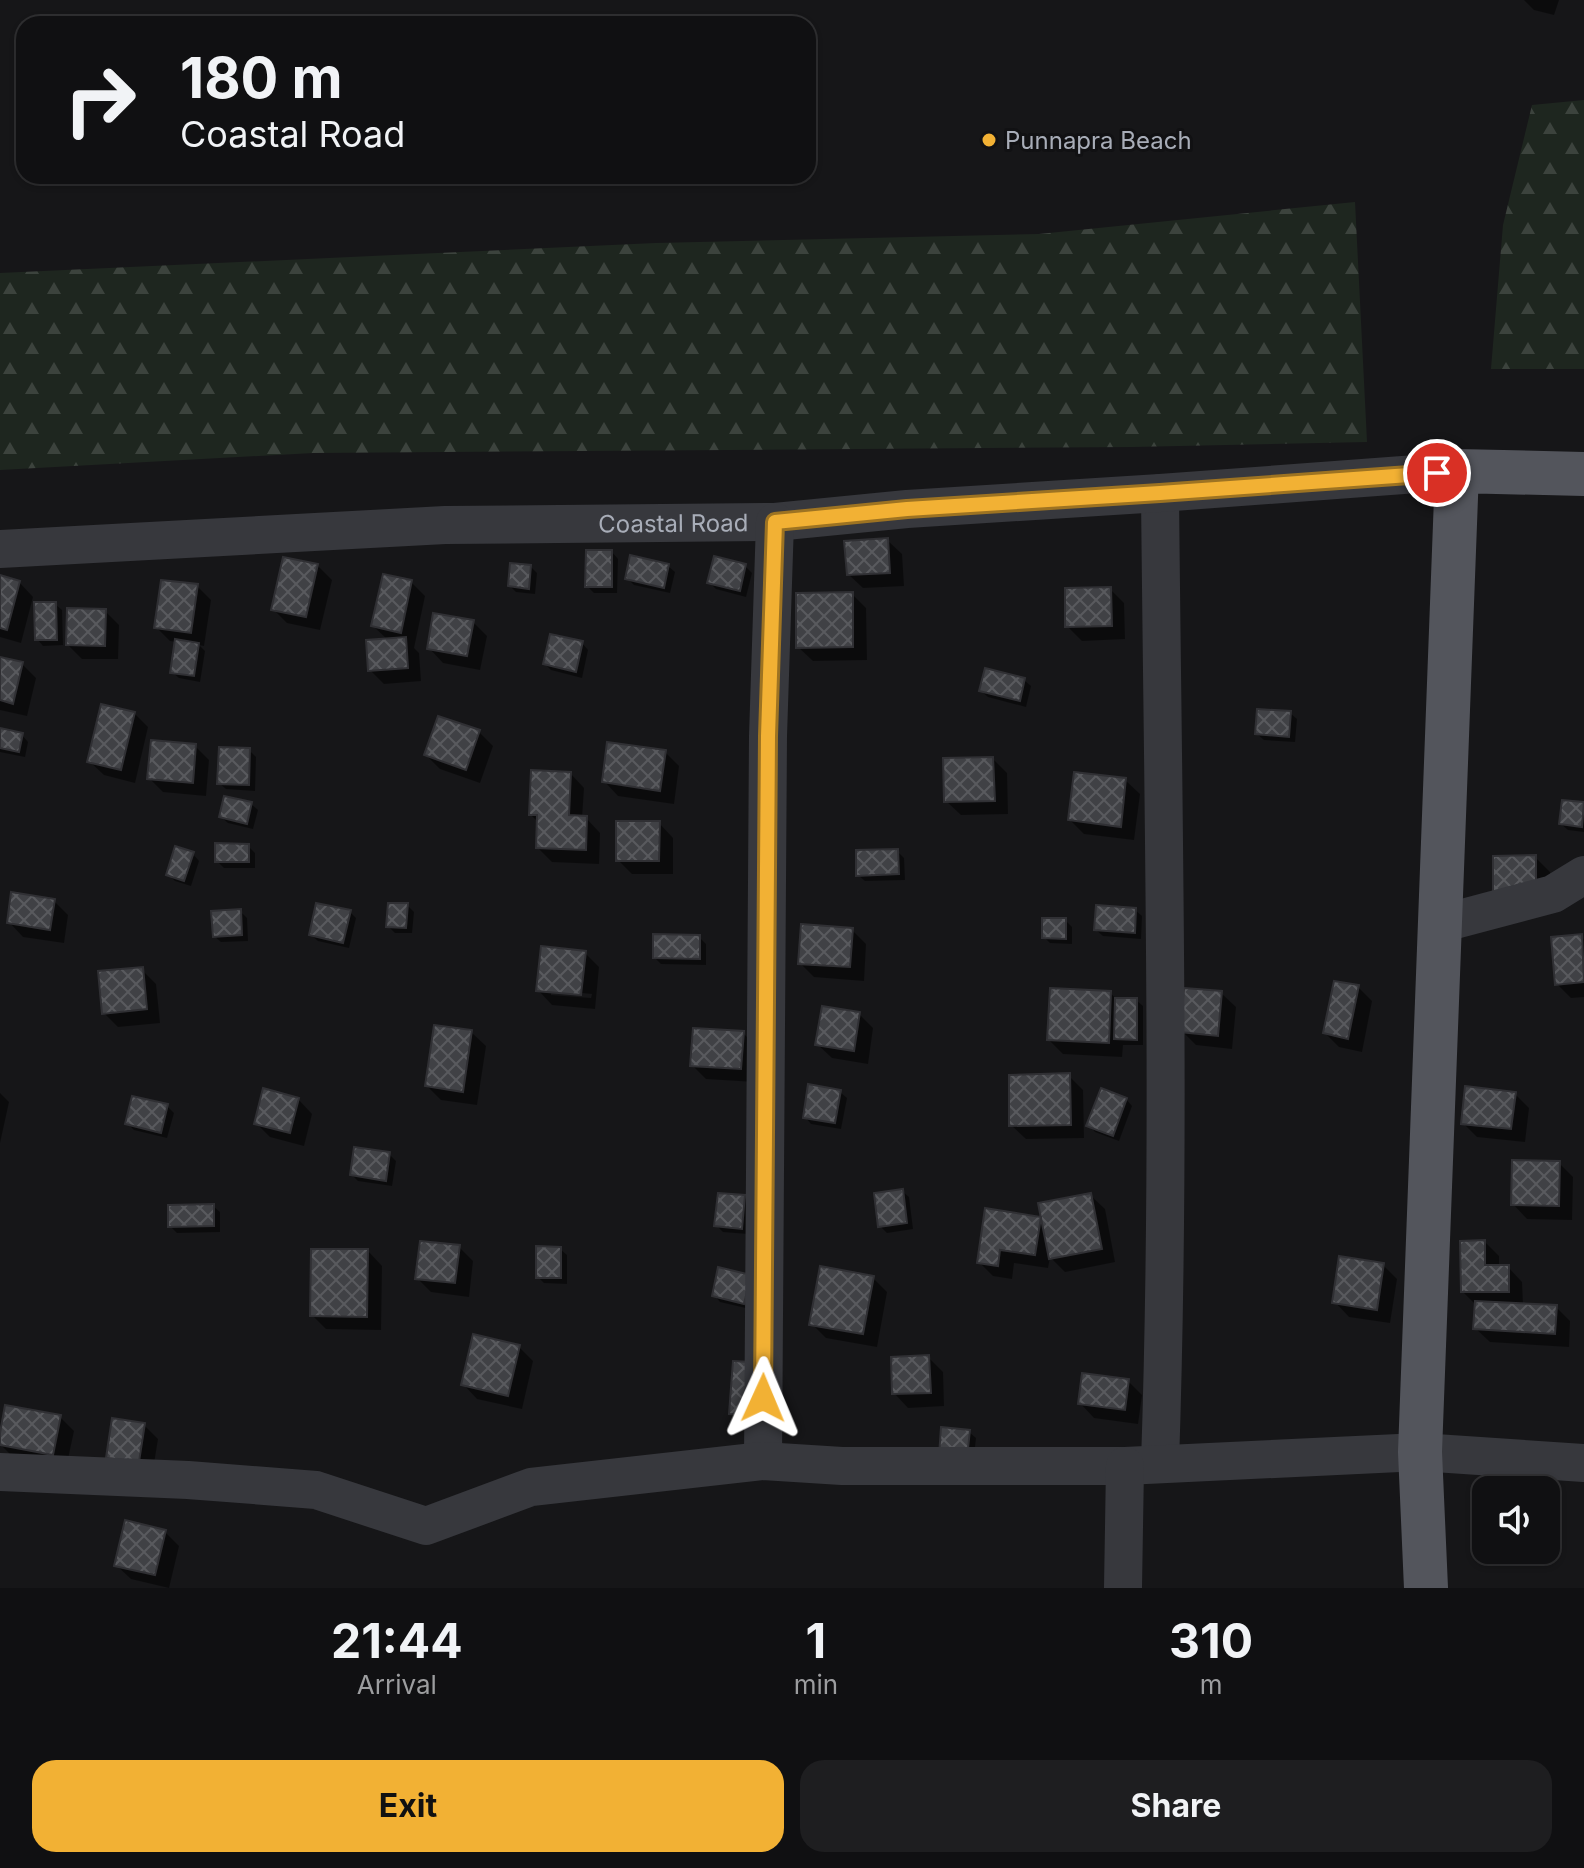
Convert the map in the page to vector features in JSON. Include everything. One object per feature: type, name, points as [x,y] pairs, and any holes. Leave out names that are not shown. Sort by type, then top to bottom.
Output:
[{"type":"main road","name":"Coastal Road","points":[[1457,471],[1584,474]]},
{"type":"main road","points":[[1426,1588],[1420,1452],[1457,471]]},
{"type":"street","name":"Coastal Road","points":[[0,549],[445,525],[775,522],[907,509],[1457,471]]},
{"type":"street","points":[[1123,1588],[1166,1313],[1160,493]]},
{"type":"street","points":[[763,1461],[768,736],[775,522]]},
{"type":"street","points":[[1440,924],[1553,894],[1584,875]]},
{"type":"street","points":[[0,1472],[188,1480],[316,1490],[426,1526],[531,1487],[763,1461],[842,1466],[1142,1464],[1420,1452],[1584,1463]]},
{"type":"green space","points":[[1584,100],[1584,369],[1491,369],[1503,225],[1532,105]]},
{"type":"green space","points":[[1355,202],[1367,442],[1132,447],[313,453],[0,470],[0,273],[656,243],[1039,234]]},
{"type":"building","points":[[888,538],[890,573],[847,575],[844,541]]},
{"type":"building","points":[[586,550],[612,550],[612,587],[585,587]]},
{"type":"building","points":[[630,555],[669,564],[664,588],[625,579]]},
{"type":"building","points":[[714,556],[746,564],[740,591],[707,583]]},
{"type":"building","points":[[283,557],[318,564],[306,617],[271,610]]},
{"type":"building","points":[[510,563],[531,565],[529,589],[508,586]]},
{"type":"building","points":[[383,574],[412,580],[401,633],[371,626]]},
{"type":"building","points":[[0,575],[20,581],[7,630],[0,628]]},
{"type":"building","points":[[161,580],[198,584],[191,633],[154,628]]},
{"type":"building","points":[[1111,587],[1112,626],[1065,627],[1065,588]]},
{"type":"building","points":[[853,592],[853,647],[796,648],[796,593]]},
{"type":"building","points":[[34,602],[56,602],[57,640],[35,640]]},
{"type":"building","points":[[67,608],[106,609],[105,646],[66,645]]},
{"type":"building","points":[[433,613],[474,620],[467,656],[427,649]]},
{"type":"building","points":[[550,634],[583,641],[576,672],[543,664]]},
{"type":"building","points":[[406,637],[408,668],[368,671],[366,640]]},
{"type":"building","points":[[175,639],[199,643],[194,676],[170,673]]},
{"type":"building","points":[[0,657],[23,662],[13,704],[0,700]]},
{"type":"building","points":[[985,668],[1025,678],[1020,701],[979,691]]},
{"type":"building","points":[[101,704],[135,712],[121,770],[87,762]]},
{"type":"building","points":[[1257,709],[1291,711],[1289,737],[1255,734]]},
{"type":"building","points":[[438,716],[480,730],[466,770],[424,755]]},
{"type":"building","points":[[0,728],[23,733],[19,752],[0,748]]},
{"type":"building","points":[[151,740],[196,744],[193,783],[147,779]]},
{"type":"building","points":[[607,742],[666,750],[660,791],[602,782]]},
{"type":"building","points":[[219,747],[250,748],[249,785],[217,784]]},
{"type":"building","points":[[993,757],[995,801],[944,802],[943,758]]},
{"type":"building","points":[[531,770],[571,772],[569,815],[587,816],[586,850],[536,848],[537,815],[529,815]]},
{"type":"building","points":[[1074,772],[1126,778],[1121,827],[1068,820]]},
{"type":"building","points":[[224,796],[252,802],[247,824],[219,817]]},
{"type":"building","points":[[1562,800],[1584,802],[1582,827],[1559,824]]},
{"type":"building","points":[[616,821],[660,821],[659,861],[616,861]]},
{"type":"building","points":[[215,843],[249,844],[249,862],[215,862]]},
{"type":"building","points":[[175,846],[194,852],[184,881],[166,875]]},
{"type":"building","points":[[898,849],[899,874],[856,876],[856,850]]},
{"type":"building","points":[[1536,855],[1536,893],[1493,893],[1493,856]]},
{"type":"building","points":[[11,892],[55,899],[50,930],[7,923]]},
{"type":"building","points":[[316,903],[351,910],[343,943],[309,935]]},
{"type":"building","points":[[388,903],[408,903],[406,928],[386,927]]},
{"type":"building","points":[[1096,905],[1136,908],[1135,933],[1094,930]]},
{"type":"building","points":[[241,909],[242,935],[213,937],[211,911]]},
{"type":"building","points":[[1042,918],[1066,918],[1066,939],[1042,938]]},
{"type":"building","points":[[801,924],[853,928],[850,967],[798,964]]},
{"type":"building","points":[[653,934],[700,935],[700,959],[653,958]]},
{"type":"building","points":[[1582,934],[1584,982],[1555,985],[1551,937]]},
{"type":"building","points":[[541,946],[586,951],[581,995],[536,991]]},
{"type":"building","points":[[143,967],[147,1009],[102,1014],[98,971]]},
{"type":"building","points":[[1334,981],[1359,985],[1348,1039],[1323,1033]]},
{"type":"building","points":[[1050,988],[1111,991],[1109,1043],[1047,1040]]},
{"type":"building","points":[[1184,988],[1222,991],[1218,1036],[1180,1032]]},
{"type":"building","points":[[1115,998],[1137,998],[1137,1040],[1114,1039]]},
{"type":"building","points":[[822,1006],[860,1012],[854,1051],[815,1045]]},
{"type":"building","points":[[434,1025],[472,1030],[463,1092],[425,1086]]},
{"type":"building","points":[[693,1028],[744,1031],[741,1069],[690,1066]]},
{"type":"building","points":[[1070,1073],[1071,1125],[1009,1126],[1009,1075]]},
{"type":"building","points":[[808,1084],[841,1090],[835,1123],[803,1118]]},
{"type":"building","points":[[1465,1086],[1516,1092],[1511,1129],[1461,1124]]},
{"type":"building","points":[[263,1088],[299,1098],[290,1133],[254,1124]]},
{"type":"building","points":[[1101,1088],[1127,1098],[1113,1136],[1086,1126]]},
{"type":"building","points":[[132,1096],[168,1104],[161,1133],[125,1124]]},
{"type":"building","points":[[354,1147],[390,1152],[386,1181],[350,1175]]},
{"type":"building","points":[[1512,1160],[1560,1161],[1559,1206],[1511,1205]]},
{"type":"building","points":[[903,1189],[907,1223],[878,1227],[874,1193]]},
{"type":"building","points":[[718,1193],[745,1195],[742,1229],[714,1226]]},
{"type":"building","points":[[1091,1193],[1102,1249],[1049,1259],[1038,1203]]},
{"type":"building","points":[[214,1204],[214,1226],[168,1227],[168,1205]]},
{"type":"building","points":[[985,1208],[1041,1217],[1035,1255],[1000,1250],[998,1266],[977,1263]]},
{"type":"building","points":[[1485,1240],[1485,1265],[1509,1265],[1509,1292],[1461,1292],[1460,1241]]},
{"type":"building","points":[[420,1241],[460,1245],[455,1283],[415,1279]]},
{"type":"building","points":[[536,1246],[561,1247],[561,1278],[536,1278]]},
{"type":"building","points":[[311,1249],[368,1249],[367,1317],[310,1316]]},
{"type":"building","points":[[1339,1256],[1384,1263],[1377,1310],[1332,1303]]},
{"type":"building","points":[[820,1266],[874,1276],[863,1334],[809,1325]]},
{"type":"building","points":[[718,1267],[751,1275],[744,1304],[712,1296]]},
{"type":"building","points":[[1475,1301],[1557,1305],[1555,1334],[1473,1329]]},
{"type":"building","points":[[473,1334],[520,1345],[508,1396],[461,1385]]},
{"type":"building","points":[[929,1355],[931,1393],[892,1394],[891,1357]]},
{"type":"building","points":[[733,1361],[751,1362],[747,1415],[729,1414]]},
{"type":"building","points":[[1082,1373],[1129,1379],[1125,1410],[1078,1404]]},
{"type":"building","points":[[5,1405],[61,1415],[53,1455],[0,1445]]},
{"type":"building","points":[[112,1418],[145,1423],[139,1462],[106,1458]]},
{"type":"building","points":[[941,1427],[970,1430],[967,1458],[939,1456]]},
{"type":"building","points":[[125,1520],[166,1530],[155,1575],[114,1566]]},
{"type":"place","name":"Punnapra Beach","points":[[989,140]]},
{"type":"route","points":[[763,1398],[768,736],[775,522],[907,509],[1437,473]]}]
